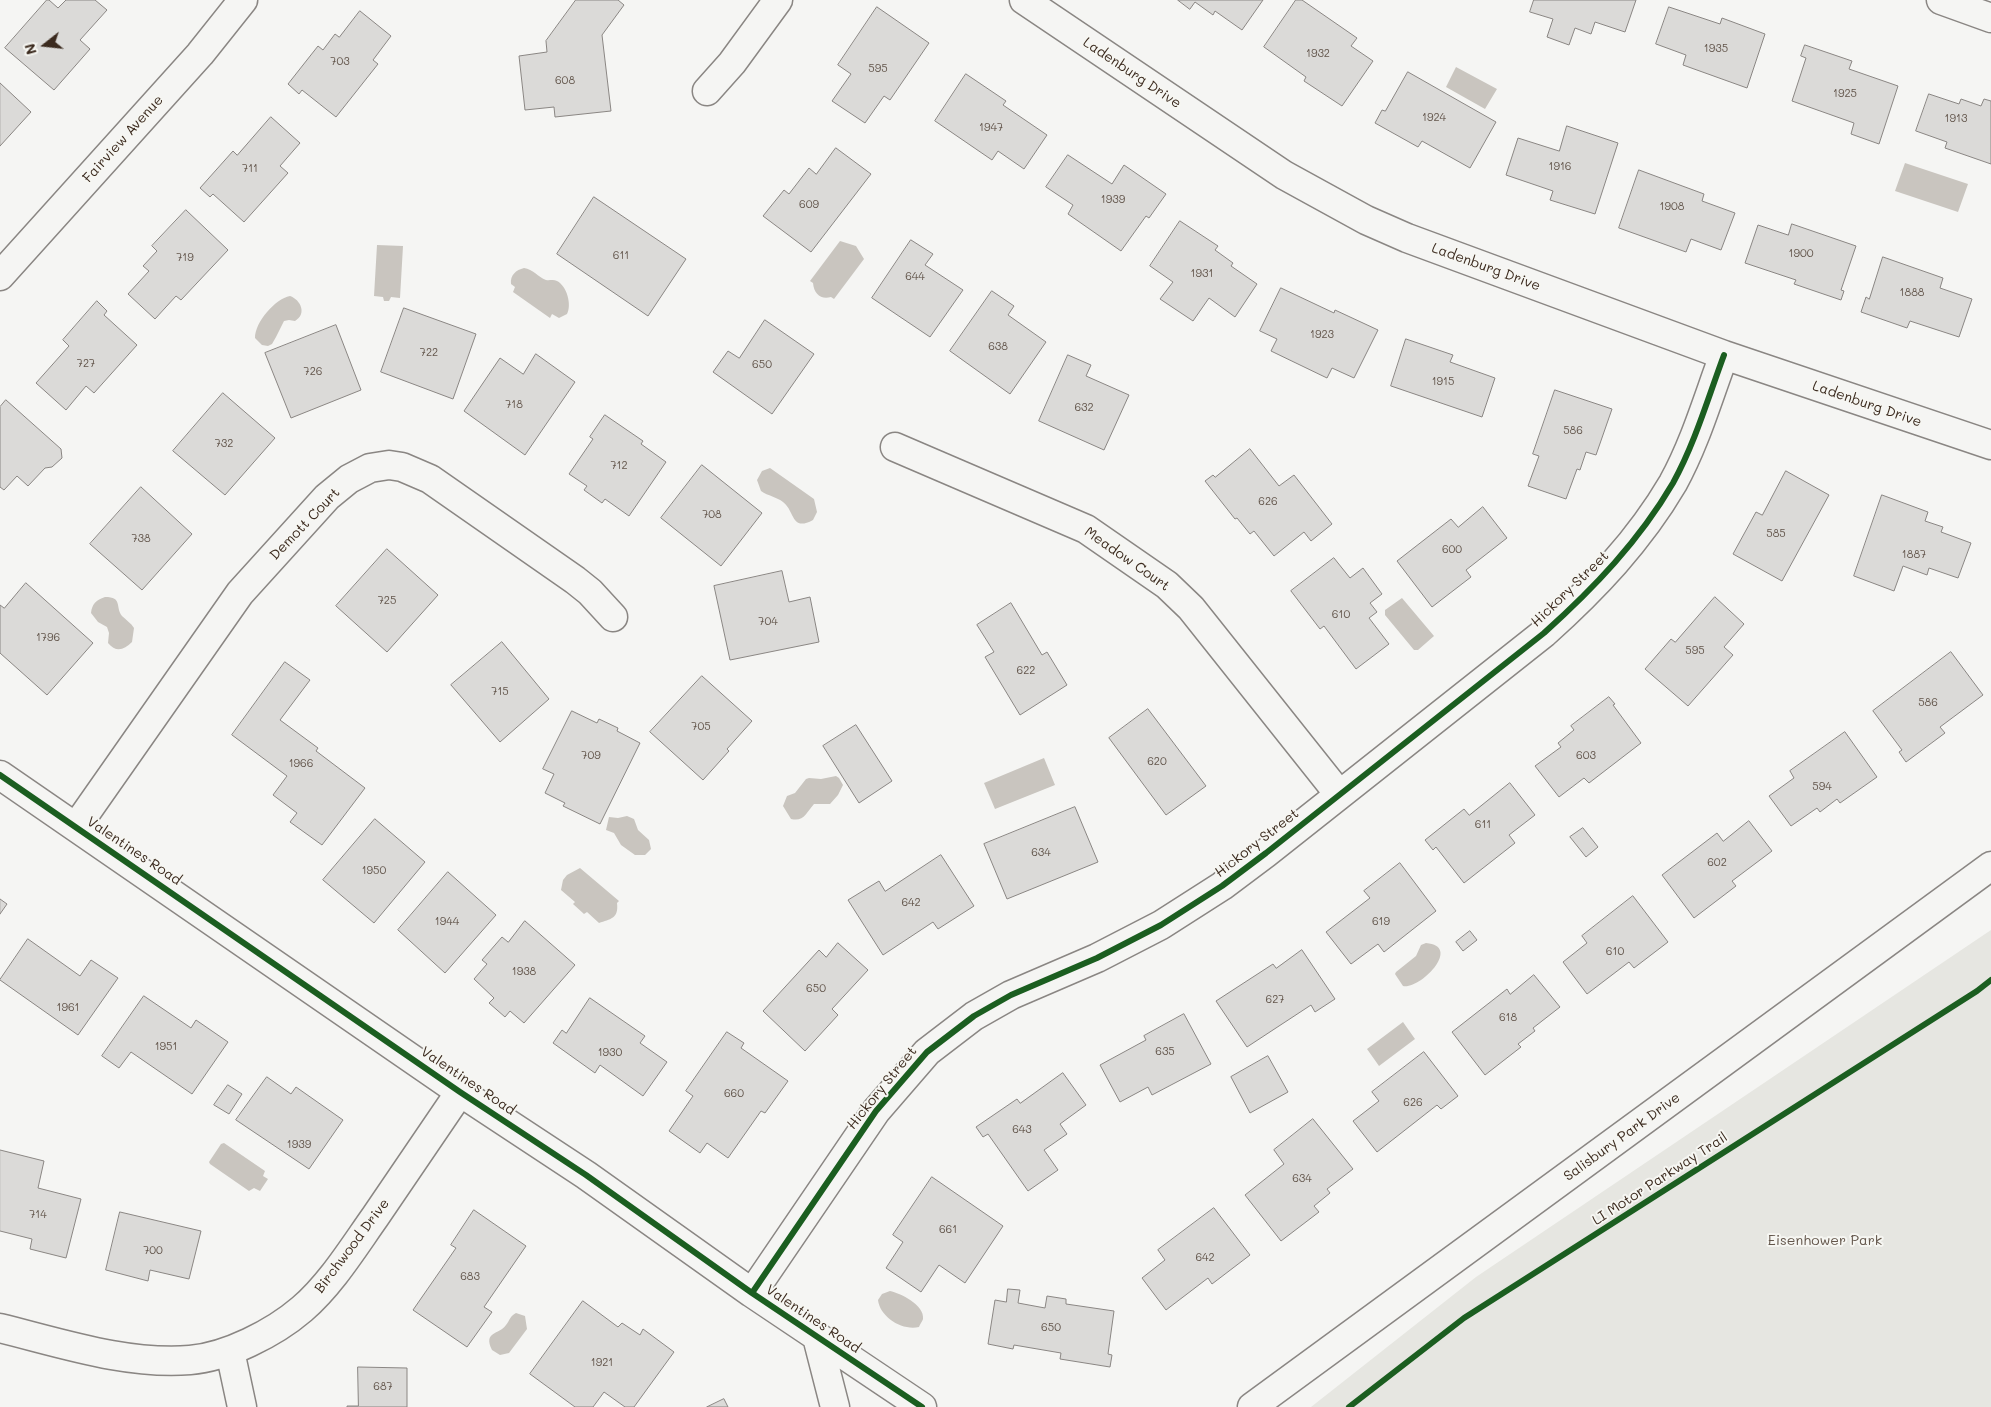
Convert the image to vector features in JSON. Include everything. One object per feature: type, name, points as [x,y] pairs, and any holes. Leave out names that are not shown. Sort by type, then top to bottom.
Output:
[{"type":"street","name":"Fairview Avenue","points":[[0,276],[200,54],[243,0]]},
{"type":"street","points":[[707,91],[732,63],[778,0]]},
{"type":"street","name":"Ladenburg Drive","points":[[1024,0],[1284,175],[1366,220],[1407,238],[1724,355],[1991,446]]},
{"type":"street","points":[[1941,0],[1991,18]]},
{"type":"street","name":"Hickory Street","points":[[752,1293],[876,1111],[927,1052],[974,1016],[1012,995],[1097,958],[1161,925],[1222,886],[1544,633],[1579,602],[1639,535],[1673,482],[1695,433],[1724,355]]},
{"type":"street","name":"Meadow Court","points":[[895,447],[1086,529],[1167,585],[1192,608],[1339,794]]},
{"type":"street","name":"Demott Court","points":[[76,827],[240,593],[327,496],[349,479],[370,468],[389,465],[402,466],[430,479],[575,580],[590,592],[613,617]]},
{"type":"street","name":"Valentines Road","points":[[0,775],[460,1092],[586,1175],[752,1293],[922,1407]]},
{"type":"street","name":"Salisbury Park Drive","points":[[1252,1407],[1991,866]]},
{"type":"street","name":"Birchwood Drive","points":[[0,1328],[95,1351],[145,1360],[191,1360],[230,1351],[273,1330],[302,1309],[326,1284],[362,1236],[460,1092]]},
{"type":"street","name":"Valentines Road","points":[[817,1337],[835,1407]]},
{"type":"street","points":[[230,1351],[242,1407]]},
{"type":"green space","name":"Eisenhower Park","points":[[1991,930],[1991,1407],[1311,1407],[1476,1277]]},
{"type":"shaded area","points":[[1456,67],[1497,89],[1485,109],[1446,87]]},
{"type":"shaded area","points":[[1905,163],[1968,184],[1958,212],[1895,191]]},
{"type":"shaded area","points":[[840,241],[856,246],[864,259],[834,299],[831,297],[824,298],[816,293],[813,283],[810,281]]},
{"type":"shaded area","points":[[377,245],[403,246],[400,298],[391,297],[389,301],[384,301],[383,297],[374,296]]},
{"type":"shaded area","points":[[524,268],[546,280],[556,280],[561,283],[568,296],[569,306],[567,314],[559,318],[552,314],[550,318],[513,292],[515,287],[511,284],[511,281],[513,276],[518,270]]},
{"type":"shaded area","points":[[290,296],[300,304],[301,315],[295,321],[284,321],[272,344],[268,346],[262,345],[255,338],[262,318],[272,306]]},
{"type":"shaded area","points":[[770,468],[814,499],[817,512],[813,520],[801,524],[797,522],[783,502],[761,491],[757,480],[762,471]]},
{"type":"shaded area","points":[[105,597],[111,597],[118,603],[120,613],[134,628],[132,642],[126,647],[117,649],[111,646],[108,643],[109,633],[107,627],[98,622],[91,613],[95,603]]},
{"type":"shaded area","points":[[1402,598],[1434,636],[1418,650],[1414,650],[1385,615],[1385,610]]},
{"type":"shaded area","points":[[1044,758],[1055,785],[995,809],[984,783]]},
{"type":"shaded area","points":[[836,776],[843,785],[838,795],[830,804],[814,804],[802,818],[791,819],[783,806],[787,796],[795,793],[806,779]]},
{"type":"shaded area","points":[[627,816],[634,819],[638,830],[649,840],[651,849],[645,855],[635,855],[621,845],[614,833],[606,830],[609,817]]},
{"type":"shaded area","points":[[580,868],[619,901],[617,903],[617,912],[613,918],[599,923],[587,912],[584,914],[573,904],[575,902],[561,890],[563,880],[567,875]]},
{"type":"shaded area","points":[[1426,943],[1436,946],[1440,952],[1435,967],[1419,981],[1403,986],[1395,974],[1396,972],[1416,956],[1421,945]]},
{"type":"shaded area","points":[[1403,1022],[1415,1039],[1379,1066],[1367,1049]]},
{"type":"shaded area","points":[[224,1143],[265,1171],[263,1176],[268,1179],[260,1191],[254,1188],[249,1191],[210,1164],[209,1162],[221,1144]]},
{"type":"shaded area","points":[[890,1291],[911,1300],[920,1309],[923,1319],[919,1327],[912,1328],[899,1325],[887,1317],[878,1300],[882,1294]]},
{"type":"shaded area","points":[[516,1313],[525,1316],[527,1329],[509,1353],[500,1355],[492,1350],[489,1339],[503,1328]]},
{"type":"building","points":[[47,0],[58,8],[66,0],[95,0],[107,10],[80,40],[90,49],[54,90],[5,48]]},
{"type":"building","points":[[576,0],[618,0],[624,5],[602,35],[611,111],[555,117],[554,107],[525,110],[519,56],[547,52],[546,41]]},
{"type":"building","points":[[1178,0],[1263,0],[1242,30],[1215,11],[1213,15],[1195,2],[1190,9]]},
{"type":"building","points":[[1296,0],[1302,0],[1357,38],[1351,46],[1373,61],[1342,106],[1304,81],[1306,77],[1264,47]]},
{"type":"building","points":[[1534,0],[1636,0],[1625,32],[1595,22],[1591,34],[1575,28],[1569,45],[1547,37],[1553,19],[1530,12]]},
{"type":"building","points":[[877,7],[929,43],[890,100],[884,96],[865,123],[832,101],[851,74],[838,65]]},
{"type":"building","points":[[1669,7],[1720,24],[1722,18],[1765,34],[1747,88],[1683,65],[1686,55],[1656,44]]},
{"type":"building","points":[[360,11],[391,36],[373,60],[378,64],[336,117],[302,90],[299,94],[288,84],[318,46],[323,50],[335,34],[339,37]]},
{"type":"building","points":[[1805,45],[1852,61],[1849,69],[1898,86],[1879,144],[1851,134],[1854,123],[1792,101],[1806,58],[1801,56]]},
{"type":"building","points":[[1408,72],[1496,122],[1470,168],[1422,141],[1418,147],[1375,123],[1382,110],[1385,111]]},
{"type":"building","points":[[966,74],[1006,101],[1003,105],[1047,135],[1024,169],[998,151],[992,160],[935,121]]},
{"type":"building","points":[[0,83],[31,112],[0,146]]},
{"type":"building","points":[[1929,94],[1959,104],[1961,99],[1981,106],[1984,99],[1991,101],[1991,164],[1945,148],[1947,142],[1916,131]]},
{"type":"building","points":[[271,117],[300,143],[280,166],[288,173],[244,222],[213,194],[210,197],[200,188],[233,151],[237,155]]},
{"type":"building","points":[[1567,126],[1618,143],[1595,214],[1550,200],[1553,191],[1506,175],[1518,138],[1559,151]]},
{"type":"building","points":[[836,148],[871,174],[811,252],[763,216],[784,190],[789,194],[809,168],[816,174]]},
{"type":"building","points":[[1068,155],[1112,184],[1124,165],[1166,194],[1149,218],[1146,216],[1121,251],[1068,214],[1073,205],[1046,187]]},
{"type":"building","points":[[1639,170],[1704,194],[1702,201],[1735,213],[1721,250],[1691,239],[1686,252],[1619,228]]},
{"type":"building","points":[[594,197],[686,259],[648,316],[557,254]]},
{"type":"building","points":[[186,210],[228,250],[181,300],[176,296],[155,319],[128,294],[149,271],[143,266],[157,251],[152,246]]},
{"type":"building","points":[[1180,221],[1218,246],[1215,250],[1233,263],[1231,266],[1257,284],[1235,317],[1209,298],[1193,321],[1160,299],[1173,282],[1150,266]]},
{"type":"building","points":[[1792,224],[1856,246],[1841,290],[1844,291],[1841,300],[1794,284],[1796,280],[1745,263],[1758,225],[1788,235]]},
{"type":"building","points":[[911,240],[933,254],[925,265],[963,290],[930,337],[872,298]]},
{"type":"building","points":[[1883,257],[1943,278],[1940,288],[1972,299],[1959,337],[1910,321],[1907,328],[1861,312],[1866,297],[1869,299]]},
{"type":"building","points":[[1281,288],[1334,313],[1335,310],[1378,330],[1354,378],[1332,368],[1327,378],[1271,351],[1277,339],[1260,331]]},
{"type":"building","points":[[992,291],[1014,306],[1008,315],[1046,342],[1010,394],[950,351]]},
{"type":"building","points":[[97,301],[107,311],[104,315],[137,345],[94,393],[86,386],[66,410],[36,383],[69,346],[63,340]]},
{"type":"building","points":[[404,308],[476,334],[453,399],[381,372]]},
{"type":"building","points":[[765,320],[814,354],[772,414],[713,372],[728,351],[739,358]]},
{"type":"building","points":[[336,325],[361,390],[291,418],[265,353]]},
{"type":"building","points":[[1406,339],[1453,355],[1450,362],[1495,378],[1482,417],[1391,386]]},
{"type":"building","points":[[536,354],[575,382],[525,455],[464,411],[500,358],[523,374]]},
{"type":"building","points":[[1068,355],[1091,365],[1086,376],[1129,395],[1104,450],[1039,421]]},
{"type":"building","points":[[1555,390],[1612,409],[1596,455],[1586,452],[1580,470],[1577,469],[1566,499],[1528,486],[1539,456],[1533,454]]},
{"type":"building","points":[[223,393],[275,438],[225,495],[173,451]]},
{"type":"building","points":[[6,400],[61,449],[62,458],[52,467],[45,468],[28,486],[17,476],[4,490],[0,487],[0,407]]},
{"type":"building","points":[[605,415],[643,441],[641,444],[666,462],[629,516],[605,499],[602,503],[584,490],[587,486],[569,474],[593,439],[590,437]]},
{"type":"building","points":[[1250,449],[1279,486],[1294,475],[1332,524],[1311,541],[1304,532],[1274,556],[1254,531],[1250,534],[1237,518],[1235,519],[1205,481],[1213,475],[1215,477]]},
{"type":"building","points":[[702,465],[762,513],[721,566],[661,518]]},
{"type":"building","points":[[1786,471],[1829,495],[1782,581],[1733,554],[1756,512],[1762,515]]},
{"type":"building","points":[[141,487],[192,534],[142,590],[90,544]]},
{"type":"building","points":[[1882,495],[1928,512],[1925,521],[1943,527],[1941,532],[1971,543],[1958,578],[1929,568],[1927,575],[1903,566],[1894,591],[1854,576]]},
{"type":"building","points":[[1483,507],[1507,538],[1466,570],[1471,577],[1432,607],[1397,561],[1451,519],[1458,527]]},
{"type":"building","points":[[387,549],[438,595],[387,652],[336,606]]},
{"type":"building","points":[[1334,558],[1350,578],[1363,568],[1382,594],[1370,603],[1377,612],[1369,618],[1389,644],[1356,669],[1324,626],[1320,629],[1291,591]]},
{"type":"building","points":[[782,571],[789,602],[810,597],[819,642],[730,660],[714,586]]},
{"type":"building","points":[[26,583],[93,643],[47,695],[0,653],[0,605],[4,608]]},
{"type":"building","points":[[1715,597],[1744,624],[1724,647],[1733,655],[1688,706],[1645,669],[1671,639],[1675,642]]},
{"type":"building","points":[[1011,603],[1042,655],[1047,652],[1067,685],[1020,715],[985,657],[994,652],[977,625]]},
{"type":"building","points":[[502,642],[549,699],[500,742],[451,685]]},
{"type":"building","points":[[1951,652],[1983,695],[1940,727],[1945,733],[1906,762],[1899,752],[1902,750],[1873,711]]},
{"type":"building","points":[[285,662],[310,680],[280,720],[318,748],[316,751],[365,788],[322,845],[290,822],[297,813],[273,795],[287,776],[232,735]]},
{"type":"building","points":[[702,676],[752,721],[703,780],[650,732]]},
{"type":"building","points":[[1609,697],[1641,743],[1589,783],[1584,778],[1559,797],[1535,766],[1561,747],[1558,743],[1574,730],[1571,726]]},
{"type":"building","points":[[1148,709],[1206,786],[1166,815],[1109,738]]},
{"type":"building","points":[[572,711],[597,723],[599,719],[618,728],[617,731],[640,743],[600,824],[563,806],[565,803],[545,793],[554,774],[543,769]]},
{"type":"building","points":[[856,725],[892,781],[859,803],[823,746]]},
{"type":"building","points":[[1845,732],[1877,777],[1840,803],[1837,799],[1820,812],[1817,808],[1791,826],[1769,796],[1794,778],[1790,771]]},
{"type":"building","points":[[1510,783],[1535,815],[1509,835],[1515,843],[1464,883],[1436,847],[1433,850],[1425,840],[1464,809],[1469,815]]},
{"type":"building","points":[[1075,807],[1098,862],[1007,899],[984,844]]},
{"type":"building","points":[[375,819],[425,862],[374,923],[323,880]]},
{"type":"building","points":[[1749,821],[1772,851],[1732,881],[1736,886],[1694,918],[1662,875],[1717,833],[1723,841]]},
{"type":"building","points":[[1583,828],[1598,847],[1586,857],[1570,837]]},
{"type":"building","points":[[941,855],[974,906],[938,929],[933,922],[883,955],[848,900],[879,881],[885,891]]},
{"type":"building","points":[[1400,863],[1436,911],[1384,952],[1378,944],[1351,964],[1326,932],[1370,898],[1364,891]]},
{"type":"building","points":[[448,872],[496,915],[445,973],[398,930]]},
{"type":"building","points":[[1633,896],[1668,942],[1634,968],[1629,962],[1587,994],[1563,962],[1587,943],[1582,936]]},
{"type":"building","points":[[0,899],[7,904],[0,914]]},
{"type":"building","points":[[525,921],[575,965],[524,1023],[510,1011],[505,1017],[489,1003],[494,998],[474,979],[487,964],[482,960],[502,937],[508,942]]},
{"type":"building","points":[[1470,931],[1477,940],[1463,951],[1456,942]]},
{"type":"building","points":[[28,939],[80,976],[91,960],[118,978],[78,1035],[0,980]]},
{"type":"building","points":[[838,943],[868,970],[832,1009],[838,1015],[805,1051],[763,1011],[819,950],[826,957]]},
{"type":"building","points":[[1302,950],[1335,999],[1315,1012],[1311,1005],[1247,1047],[1216,1001],[1273,964],[1276,968]]},
{"type":"building","points":[[1534,975],[1560,1007],[1533,1028],[1535,1031],[1518,1044],[1521,1047],[1485,1075],[1452,1032],[1507,989],[1510,994]]},
{"type":"building","points":[[144,996],[191,1028],[196,1020],[228,1042],[192,1094],[131,1052],[119,1068],[102,1056]]},
{"type":"building","points":[[590,998],[645,1036],[640,1043],[667,1062],[643,1096],[600,1065],[595,1073],[553,1043],[562,1030],[566,1033]]},
{"type":"building","points":[[1184,1014],[1211,1064],[1152,1095],[1148,1087],[1120,1102],[1100,1065],[1146,1040],[1144,1036]]},
{"type":"building","points":[[727,1032],[744,1043],[741,1048],[788,1081],[765,1113],[761,1111],[728,1158],[707,1143],[700,1153],[669,1131],[693,1096],[686,1091]]},
{"type":"building","points":[[1424,1052],[1458,1096],[1441,1109],[1437,1105],[1377,1152],[1353,1121],[1379,1101],[1372,1092]]},
{"type":"building","points":[[1268,1056],[1288,1092],[1250,1113],[1231,1077]]},
{"type":"building","points":[[1063,1073],[1086,1105],[1060,1124],[1067,1134],[1044,1150],[1058,1170],[1028,1191],[988,1134],[983,1137],[976,1127],[1017,1099],[1020,1103]]},
{"type":"building","points":[[267,1077],[291,1094],[296,1087],[343,1120],[309,1169],[236,1120]]},
{"type":"building","points":[[228,1085],[242,1094],[229,1114],[214,1105]]},
{"type":"building","points":[[1313,1119],[1353,1169],[1327,1189],[1330,1193],[1314,1206],[1319,1212],[1281,1241],[1245,1195],[1284,1164],[1274,1150]]},
{"type":"building","points":[[0,1150],[44,1161],[38,1188],[81,1199],[66,1258],[30,1249],[32,1239],[0,1231]]},
{"type":"building","points":[[932,1177],[1003,1226],[965,1283],[939,1265],[921,1292],[886,1268],[903,1242],[893,1235]]},
{"type":"building","points":[[1214,1208],[1250,1255],[1212,1284],[1208,1278],[1166,1310],[1142,1278],[1165,1260],[1158,1250]]},
{"type":"building","points":[[474,1210],[526,1246],[484,1307],[492,1312],[467,1347],[413,1310],[456,1248],[451,1245]]},
{"type":"building","points":[[120,1212],[201,1231],[189,1279],[150,1270],[148,1281],[106,1270]]},
{"type":"building","points":[[1008,1289],[1020,1290],[1018,1303],[1045,1308],[1047,1296],[1066,1299],[1066,1304],[1114,1311],[1108,1354],[1112,1355],[1110,1367],[1060,1359],[1061,1353],[1014,1345],[1013,1349],[988,1344],[995,1300],[1006,1302]]},
{"type":"building","points":[[583,1301],[618,1327],[622,1323],[640,1335],[643,1329],[674,1352],[634,1407],[625,1407],[604,1392],[593,1407],[575,1407],[530,1374]]},
{"type":"building","points":[[358,1367],[407,1368],[407,1407],[347,1407],[358,1406]]},
{"type":"building","points":[[724,1399],[728,1407],[707,1407]]},
{"type":"cycle path","points":[[752,1293],[876,1111],[927,1052],[974,1016],[1011,995],[1097,958],[1161,925],[1222,886],[1544,633],[1580,599],[1615,563],[1646,525],[1673,483],[1695,436],[1724,355]]},
{"type":"cycle path","points":[[0,775],[460,1092],[586,1175],[752,1293],[922,1407]]},
{"type":"cycle path","name":"LI Motor Parkway Trail","points":[[1349,1407],[1464,1318],[1977,991],[1991,980]]}]
